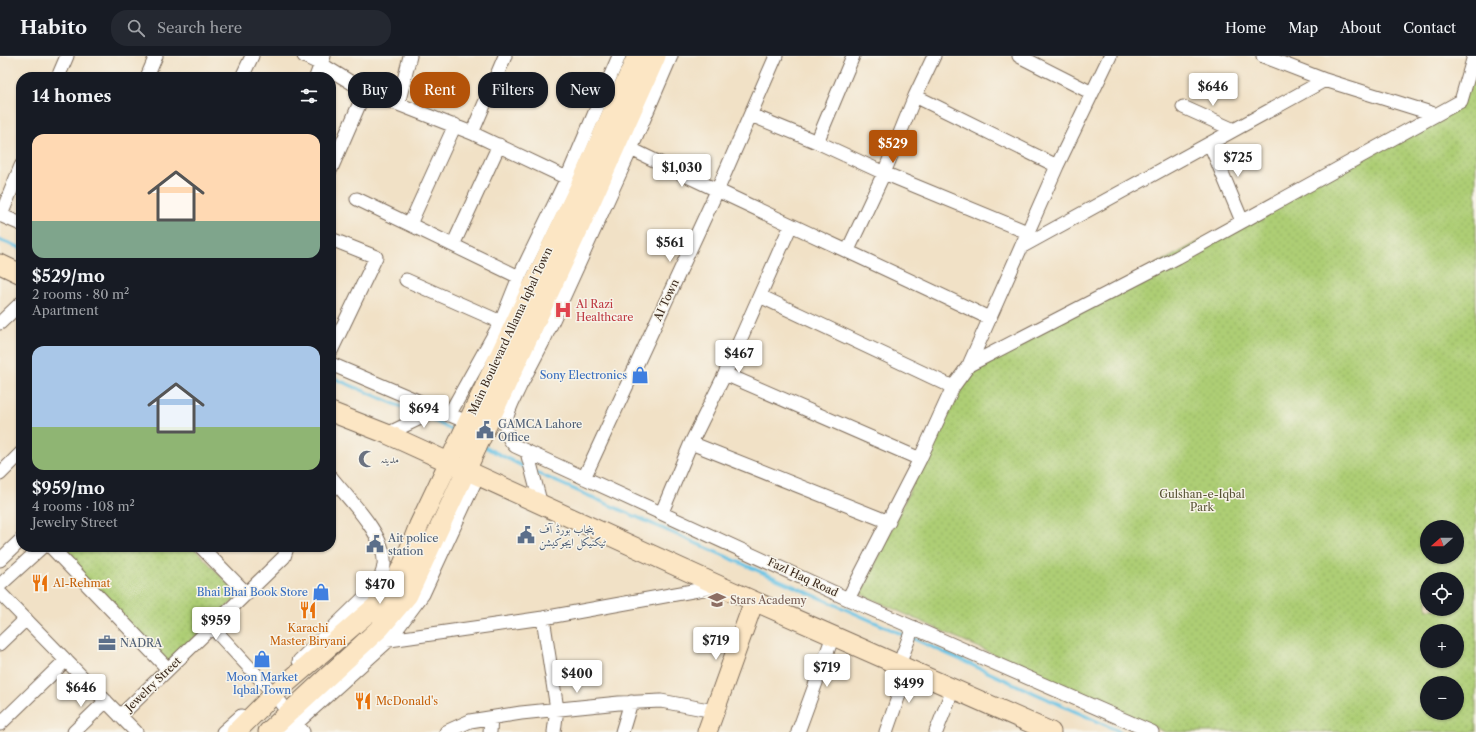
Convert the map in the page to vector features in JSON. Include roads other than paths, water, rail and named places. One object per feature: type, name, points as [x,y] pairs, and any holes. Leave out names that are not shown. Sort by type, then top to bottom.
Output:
[{"type":"main road","name":"Main Boulevard Allama Iqbal Town","points":[[236,732],[272,692],[383,600],[392,587],[403,566],[419,525],[466,425],[574,181],[638,56]]},
{"type":"main road","name":"Main Boulevard Allama Iqbal Town","points":[[268,732],[293,725],[361,644],[389,619],[408,595],[472,469],[482,436],[514,383],[580,226],[656,56]]},
{"type":"main road","points":[[0,264],[16,272]]},
{"type":"main road","points":[[336,415],[451,455],[472,469],[541,505],[832,636],[1051,732]]},
{"type":"main road","points":[[707,732],[754,601]]},
{"type":"street","points":[[60,72],[67,56]]},
{"type":"street","points":[[149,72],[156,56]]},
{"type":"street","points":[[244,72],[252,56]]},
{"type":"street","points":[[304,56],[322,60],[348,79]]},
{"type":"street","points":[[402,88],[410,56]]},
{"type":"street","points":[[472,132],[505,56]]},
{"type":"street","points":[[387,434],[406,424],[439,412],[501,322],[519,278],[574,181],[619,56]]},
{"type":"street","name":"Fazl Haq Road","points":[[671,56],[631,149],[551,326],[514,383],[505,428],[510,441],[529,458],[584,478],[662,512],[912,630],[1152,732]]},
{"type":"street","name":"AI Town","points":[[584,478],[717,191],[776,56]]},
{"type":"street","points":[[817,142],[853,56]]},
{"type":"street","points":[[848,250],[884,173],[915,96],[934,56]]},
{"type":"street","points":[[1019,56],[1092,93]]},
{"type":"street","points":[[848,599],[920,459],[953,387],[969,365],[1057,166],[1110,56]]},
{"type":"street","points":[[1263,56],[1325,80],[1434,114]]},
{"type":"street","points":[[969,365],[1178,257],[1434,114],[1461,101],[1474,56]]},
{"type":"street","points":[[318,72],[322,60]]},
{"type":"street","points":[[1021,247],[1325,80]]},
{"type":"street","points":[[915,96],[1057,166]]},
{"type":"street","points":[[402,105],[472,132],[574,181]]},
{"type":"street","points":[[1183,107],[1234,130]]},
{"type":"street","points":[[336,158],[358,108]]},
{"type":"street","points":[[751,115],[817,142],[884,173],[1027,232]]},
{"type":"street","points":[[410,224],[455,125]]},
{"type":"street","points":[[1210,144],[1242,221]]},
{"type":"street","points":[[453,246],[499,145]]},
{"type":"street","points":[[631,149],[717,191],[848,250],[989,318]]},
{"type":"street","points":[[16,178],[0,215],[16,222]]},
{"type":"street","points":[[357,199],[519,278]]},
{"type":"street","points":[[662,512],[691,443],[725,374],[791,225]]},
{"type":"street","points":[[336,240],[376,257],[336,341]]},
{"type":"street","points":[[406,280],[501,322]]},
{"type":"street","points":[[760,296],[953,387]]},
{"type":"street","points":[[0,323],[16,308]]},
{"type":"street","points":[[336,366],[466,425]]},
{"type":"street","points":[[725,374],[920,459]]},
{"type":"street","points":[[691,443],[888,522]]},
{"type":"street","points":[[0,474],[16,458]]},
{"type":"street","points":[[529,458],[541,505]]},
{"type":"street","points":[[212,627],[272,692],[293,725],[388,641],[423,594],[472,469]]},
{"type":"street","points":[[223,732],[272,692],[374,588],[382,573],[384,564],[382,549],[375,534],[336,483]]},
{"type":"street","points":[[0,560],[16,545]]},
{"type":"street","points":[[0,585],[36,552]]},
{"type":"street","points":[[56,552],[168,669]]},
{"type":"street","points":[[206,552],[247,594]]},
{"type":"street","name":"Jewelry Street","points":[[120,716],[284,558],[285,552]]},
{"type":"street","points":[[384,564],[403,566]]},
{"type":"street","points":[[361,644],[543,618],[720,586]]},
{"type":"street","points":[[0,592],[136,732]]},
{"type":"street","points":[[543,618],[557,709],[554,732]]},
{"type":"street","points":[[0,644],[26,619]]},
{"type":"street","points":[[886,732],[904,667],[906,648],[912,630]]},
{"type":"street","points":[[798,732],[832,636]]},
{"type":"street","points":[[0,724],[66,660]]},
{"type":"street","points":[[936,732],[953,688]]},
{"type":"street","points":[[74,732],[106,701]]},
{"type":"street","points":[[446,732],[470,721],[557,709],[631,702],[661,701],[714,711]]},
{"type":"street","points":[[622,732],[631,702]]},
{"type":"street","points":[[490,732],[491,718]]},
{"type":"waterway","points":[[0,240],[16,246]]},
{"type":"waterway","points":[[336,379],[418,414]]},
{"type":"waterway","points":[[428,418],[456,432]]},
{"type":"waterway","points":[[483,446],[528,469]]},
{"type":"waterway","points":[[537,473],[906,636]]},
{"type":"waterway","points":[[912,638],[1121,732]]},
{"type":"place","name":"Al Razi Healthcare","points":[[563,310]]},
{"type":"place","name":"Sony Electronics","points":[[640,375]]},
{"type":"place","name":"GAMCA Lahore Office","points":[[485,430]]},
{"type":"place","name":"مدینہ","points":[[367,459]]},
{"type":"place","name":"پنجاب بورڈ آف ٹیکنیکل ایجوکیشن","points":[[526,535]]},
{"type":"place","name":"Ait police station","points":[[375,544]]},
{"type":"place","name":"Al-Rehmat","points":[[40,583]]},
{"type":"place","name":"Bhai Bhai Book Store","points":[[321,592]]},
{"type":"place","name":"Stars Academy","points":[[717,600]]},
{"type":"place","name":"Karachi Master Biryani","points":[[308,610]]},
{"type":"place","name":"NADRA","points":[[107,643]]},
{"type":"place","name":"Moon Market Iqbal Town","points":[[262,659]]},
{"type":"place","name":"McDonald's","points":[[363,701]]},
{"type":"park label","name":"Gulshan-e-Iqbal Park","points":[[1202,500]]}]
